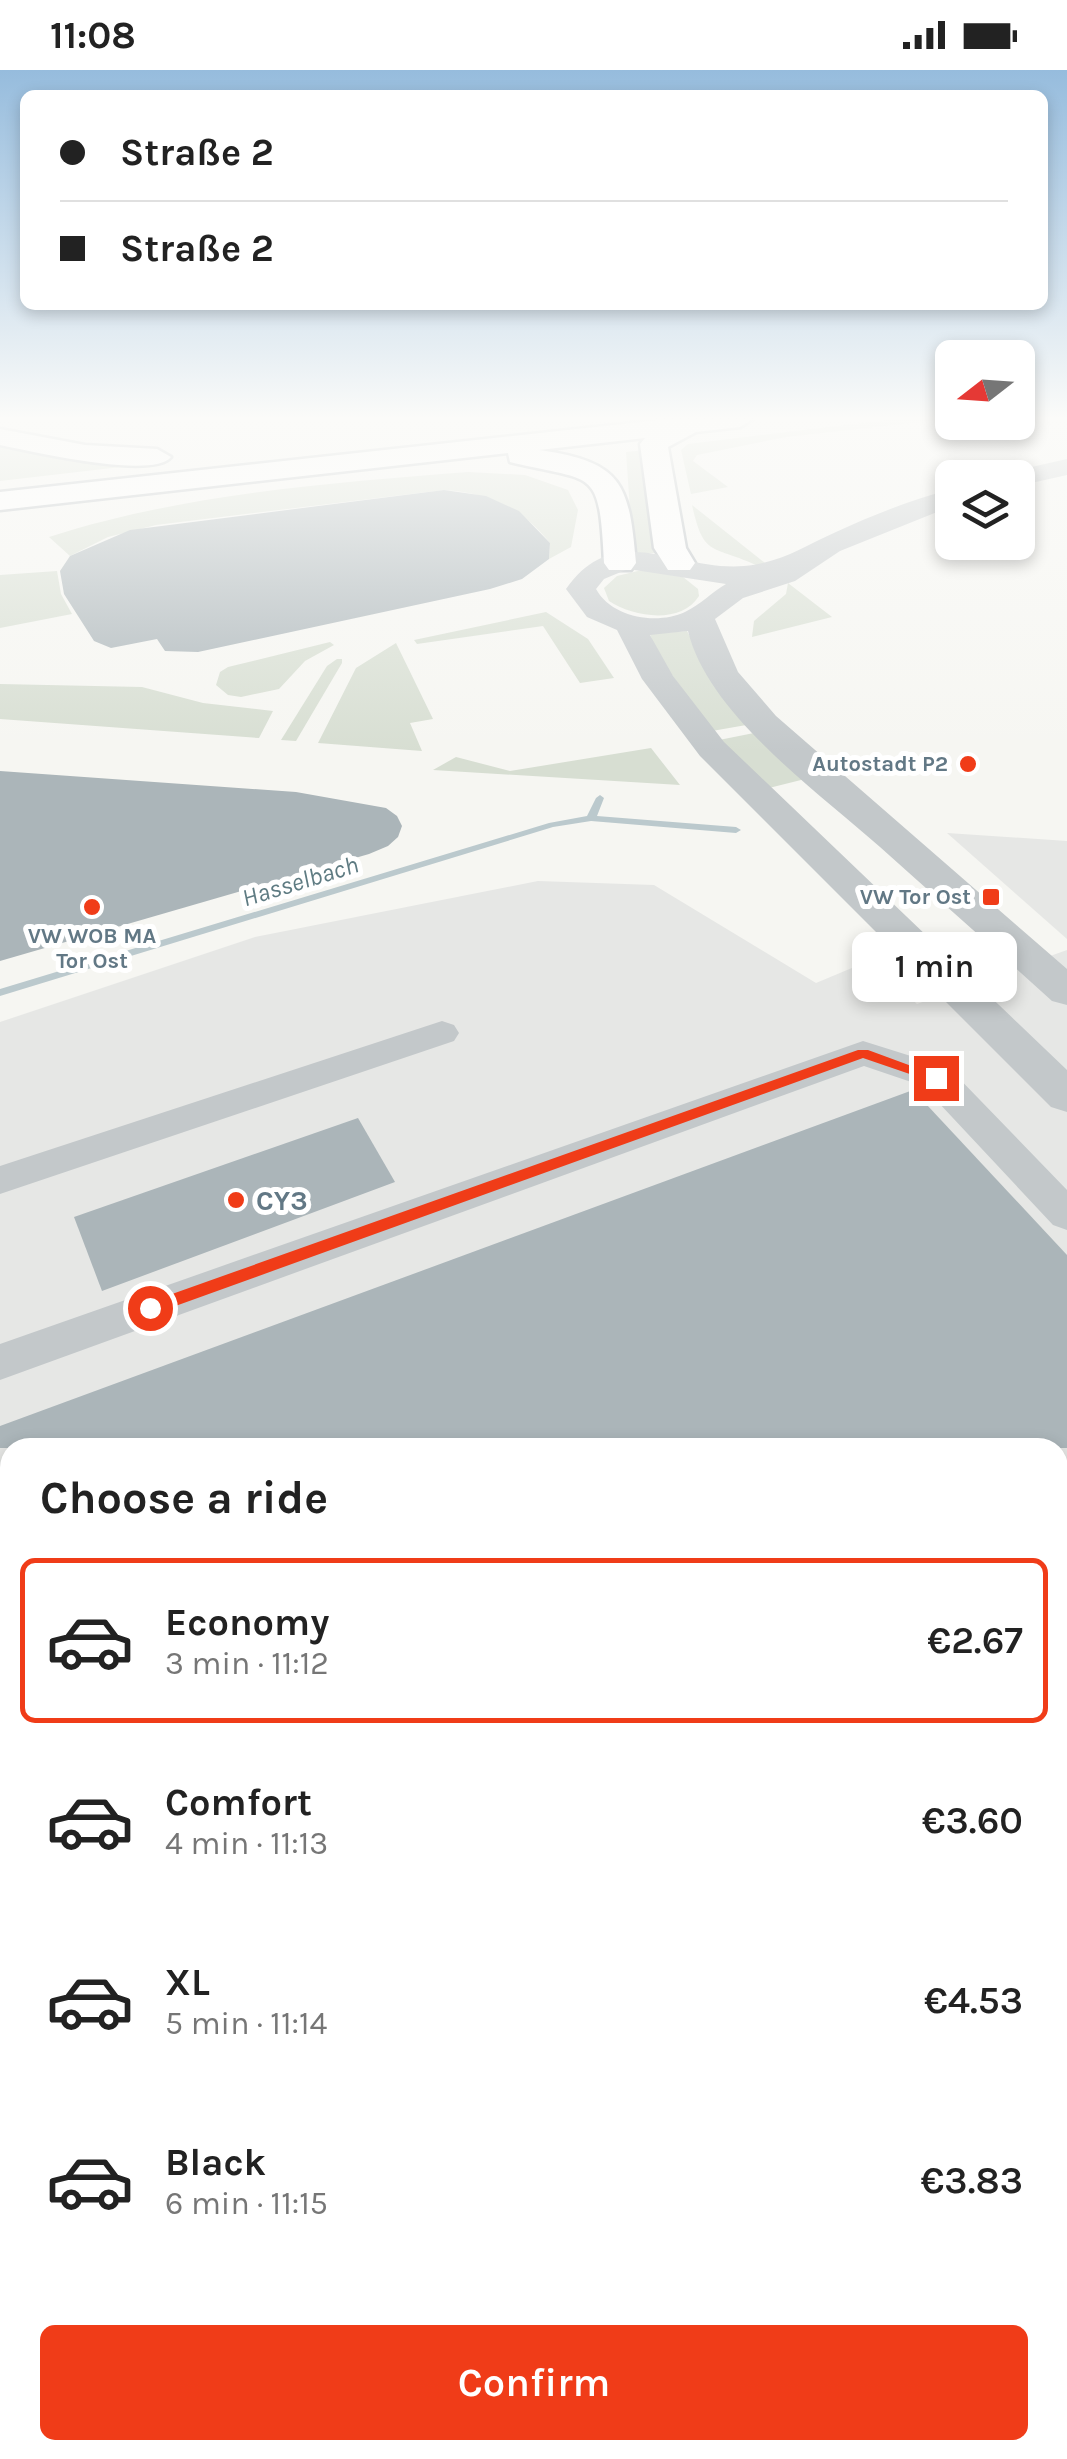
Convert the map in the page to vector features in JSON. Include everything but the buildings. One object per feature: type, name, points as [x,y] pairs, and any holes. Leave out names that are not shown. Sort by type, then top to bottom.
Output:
[{"type":"main road","points":[[617,530],[620,562]]},
{"type":"main road","points":[[667,530],[670,548],[691,568]]},
{"type":"street","points":[[794,565],[730,576],[649,560],[620,562],[589,576],[581,589],[586,604],[603,615],[628,623],[666,625],[711,609],[742,587],[781,577],[794,565],[865,530]]},
{"type":"street","points":[[691,568],[719,585],[704,644],[758,716],[793,752],[1067,991]]},
{"type":"street","points":[[628,623],[658,679],[712,749],[956,990],[1061,1082]]},
{"type":"street","points":[[894,930],[968,904]]},
{"type":"street","points":[[0,1180],[442,1034]]},
{"type":"street","points":[[0,1362],[863,1053],[936,1078],[1067,1214]]},
{"type":"shaded area","points":[[71,530],[134,530],[108,537],[70,556],[49,537]]},
{"type":"shaded area","points":[[574,530],[571,547],[549,559],[550,543],[539,531]]},
{"type":"shaded area","points":[[631,530],[654,530],[657,553],[633,553]]},
{"type":"shaded area","points":[[700,530],[724,530],[765,563],[758,566],[712,548]]},
{"type":"shaded area","points":[[642,570],[683,577],[698,589],[699,596],[691,605],[669,615],[643,614],[609,601],[604,588],[617,576]]},
{"type":"shaded area","points":[[57,571],[61,594],[72,614],[0,628],[0,575]]},
{"type":"shaded area","points":[[788,583],[832,617],[752,637],[754,621],[786,594]]},
{"type":"shaded area","points":[[546,612],[588,639],[614,678],[580,683],[543,626],[417,644],[414,640]]},
{"type":"shaded area","points":[[687,631],[752,724],[712,731],[657,654],[650,634]]},
{"type":"shaded area","points":[[330,642],[334,645],[305,661],[279,689],[241,697],[228,695],[216,685],[220,672],[228,667]]},
{"type":"shaded area","points":[[396,643],[433,719],[410,723],[422,751],[318,743],[356,668]]},
{"type":"shaded area","points":[[342,659],[342,663],[296,741],[281,740],[327,666]]},
{"type":"shaded area","points":[[0,684],[142,687],[203,703],[273,711],[259,738],[0,719]]},
{"type":"shaded area","points":[[759,732],[809,778],[769,788],[719,740]]},
{"type":"shaded area","points":[[651,748],[680,785],[433,770],[456,757],[510,771]]},
{"type":"shaded area","points":[[947,833],[1067,841],[1067,939]]},
{"type":"shaded area","points":[[538,881],[654,885],[816,983],[871,960],[917,1004],[1067,950],[1067,1438],[0,1438],[0,1022],[255,937]]},
{"type":"waterway","name":"Hasselbach","points":[[591,818],[600,798]]},
{"type":"waterway","name":"Hasselbach","points":[[0,993],[552,825],[591,818]]},
{"type":"waterway","points":[[591,818],[736,830]]},
{"type":"place","name":"Autostadt P2","points":[[968,764]]},
{"type":"place","name":"VW Tor Ost","points":[[991,897]]},
{"type":"place","name":"VW WOB MA Tor Ost","points":[[92,907]]},
{"type":"place","name":"CY3","points":[[236,1200]]},
{"type":"route","points":[[150,1308],[863,1053],[936,1078]]}]
